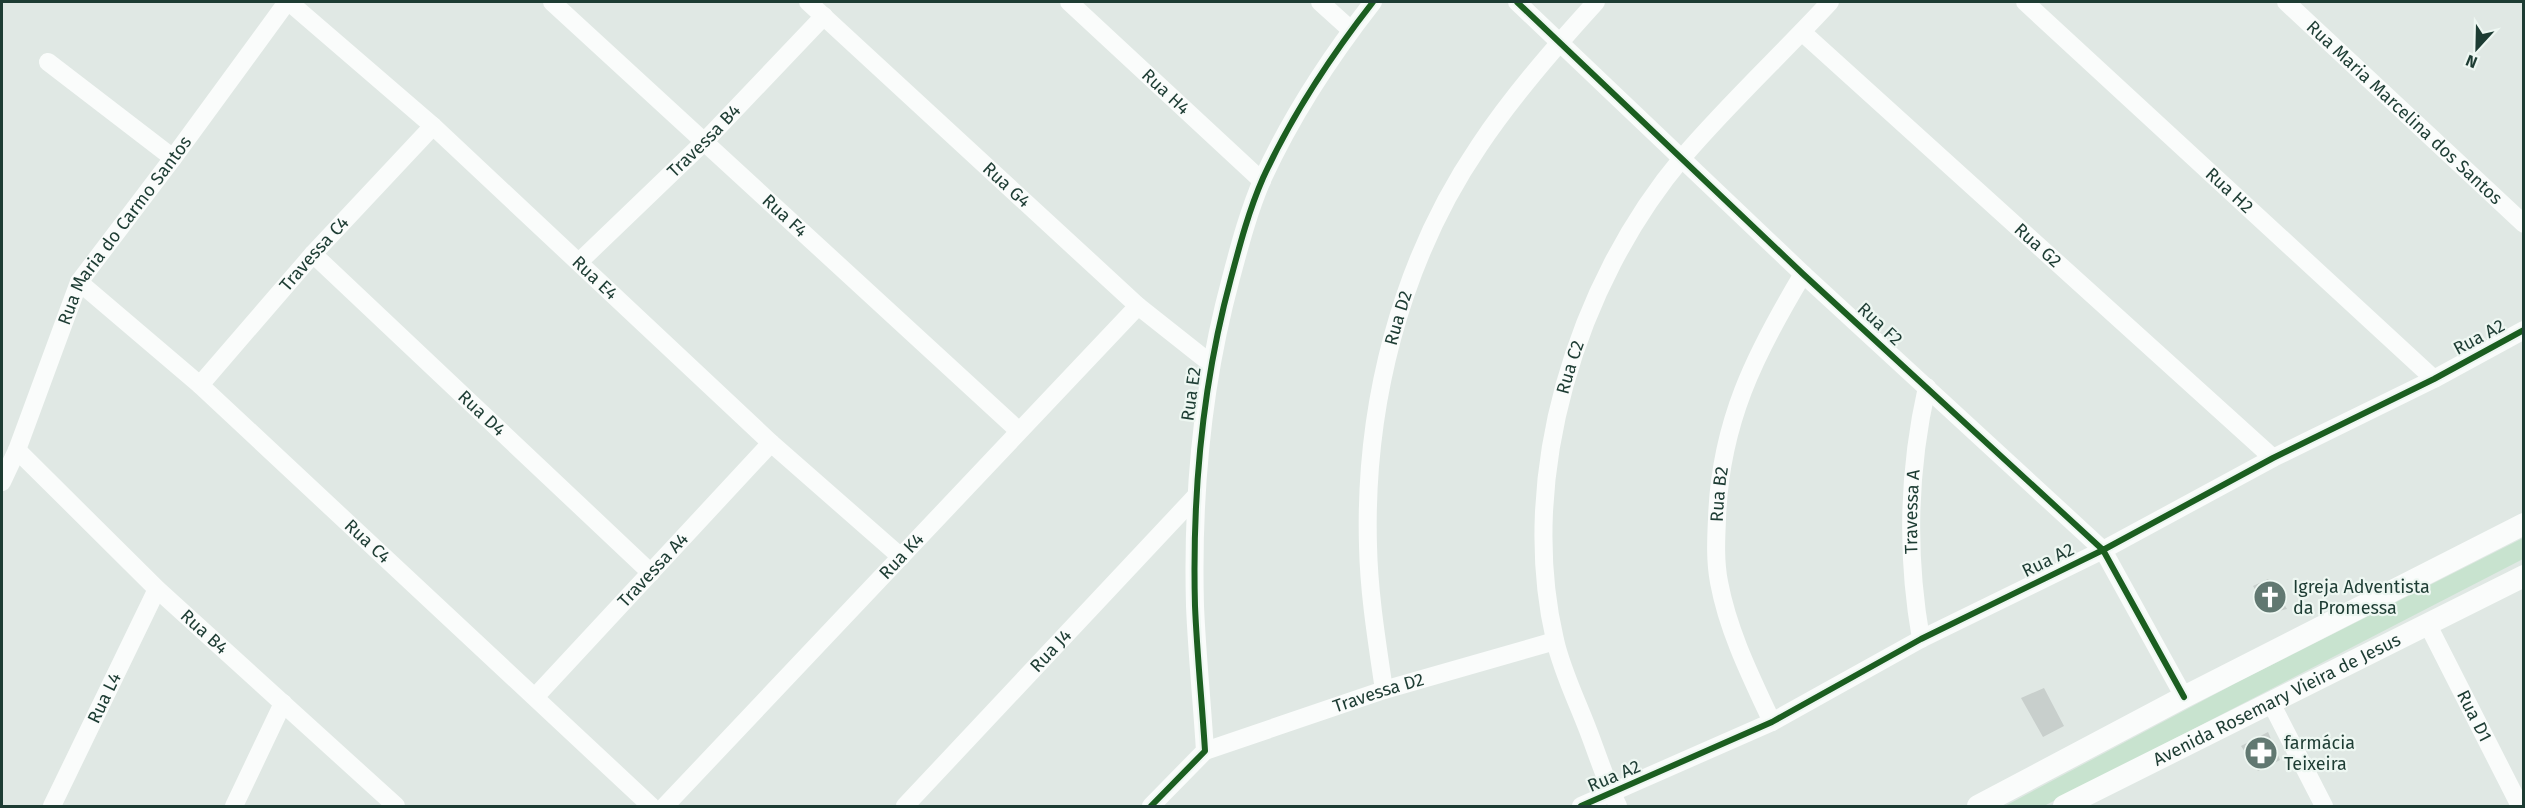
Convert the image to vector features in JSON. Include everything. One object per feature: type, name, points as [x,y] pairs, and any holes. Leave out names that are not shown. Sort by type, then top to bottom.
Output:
[{"type":"street","name":"Rua E4","points":[[288,2],[433,126],[771,443],[901,557]]},
{"type":"street","name":"Rua Maria do Carmo Santos","points":[[2,482],[17,450],[79,282],[174,158],[288,2]]},
{"type":"street","name":"Rua F4","points":[[552,2],[1019,431]]},
{"type":"street","name":"Rua G4","points":[[808,2],[1138,306],[1210,363]]},
{"type":"street","name":"Rua H4","points":[[1070,2],[1262,181]]},
{"type":"street","points":[[1320,2],[1351,30]]},
{"type":"street","name":"Rua E2","points":[[1206,751],[1195,604],[1196,496],[1210,363],[1241,240],[1262,181],[1308,93],[1373,2]]},
{"type":"street","name":"Rua F2","points":[[1517,2],[1803,274],[2103,550],[2184,697]]},
{"type":"street","name":"Rua D2","points":[[1384,690],[1368,546],[1370,479],[1372,435],[1382,379],[1396,326],[1413,275],[1452,192],[1478,146],[1560,41],[1596,2]]},
{"type":"street","name":"Rua C2","points":[[1615,801],[1555,642],[1545,563],[1545,504],[1549,463],[1572,360],[1586,321],[1622,247],[1682,158],[1830,2]]},
{"type":"street","name":"Rua H2","points":[[2025,2],[2433,379]]},
{"type":"street","name":"Rua Maria Marcelina dos Santos","points":[[2286,2],[2523,224]]},
{"type":"street","name":"Travessa B4","points":[[579,262],[705,141],[824,16]]},
{"type":"street","name":"Rua G2","points":[[1802,32],[2273,458]]},
{"type":"street","points":[[48,62],[174,158]]},
{"type":"street","name":"Travessa C4","points":[[200,385],[313,254],[433,126]]},
{"type":"street","name":"Rua D4","points":[[313,254],[651,573]]},
{"type":"street","name":"Rua B2","points":[[1772,722],[1733,633],[1721,592],[1716,554],[1718,502],[1725,445],[1739,397],[1771,326],[1803,274]]},
{"type":"street","name":"Rua C4","points":[[79,282],[200,385],[536,696],[651,807]]},
{"type":"street","name":"Rua K4","points":[[665,807],[1138,306]]},
{"type":"street","name":"Rua A2","points":[[1581,807],[1615,801],[1772,722],[1921,639],[2103,550],[2273,458],[2433,379],[2523,330]]},
{"type":"street","name":"Travessa A","points":[[1921,639],[1911,579],[1910,507],[1918,429],[1927,387]]},
{"type":"street","name":"Travessa A4","points":[[536,696],[771,443]]},
{"type":"street","name":"Rua B4","points":[[17,450],[157,589],[396,807]]},
{"type":"street","name":"Rua J4","points":[[905,807],[1196,496]]},
{"type":"street","points":[[1978,807],[2184,697],[2523,524]]},
{"type":"street","name":"Avenida Rosemary Vieira de Jesus","points":[[2064,807],[2523,576]]},
{"type":"street","name":"Rua L4","points":[[52,807],[157,589]]},
{"type":"street","name":"Rua D1","points":[[2428,625],[2516,779],[2520,807]]},
{"type":"street","name":"Travessa D2","points":[[1206,751],[1384,690],[1555,642]]},
{"type":"street","points":[[234,807],[283,703]]},
{"type":"street","points":[[2271,703],[2324,807]]},
{"type":"street","points":[[1151,807],[1206,751]]},
{"type":"green space","points":[[2523,538],[2523,559],[2044,806],[2005,806],[2236,683]]},
{"type":"building","name":"Igreja Adventista da Promessa","points":[[2268,579],[2287,609],[2270,613],[2253,586]]},
{"type":"building","points":[[2044,688],[2064,726],[2043,737],[2021,698]]},
{"type":"building","name":"farmácia Teixeira","points":[[2268,732],[2280,760],[2258,771],[2241,746]]},
{"type":"cycle path","points":[[1151,806],[1205,751],[1195,606],[1197,481],[1213,359],[1238,253],[1258,190],[1286,132],[1327,65],[1373,2]]},
{"type":"cycle path","points":[[1517,2],[1803,274],[2103,550],[2184,697]]},
{"type":"cycle path","points":[[1581,806],[1772,722],[1921,639],[2103,550],[2273,458],[2434,379],[2524,330]]},
{"type":"place","name":"Igreja Adventista da Promessa","points":[[2270,597]]},
{"type":"place","name":"farmácia Teixeira","points":[[2261,753]]}]
